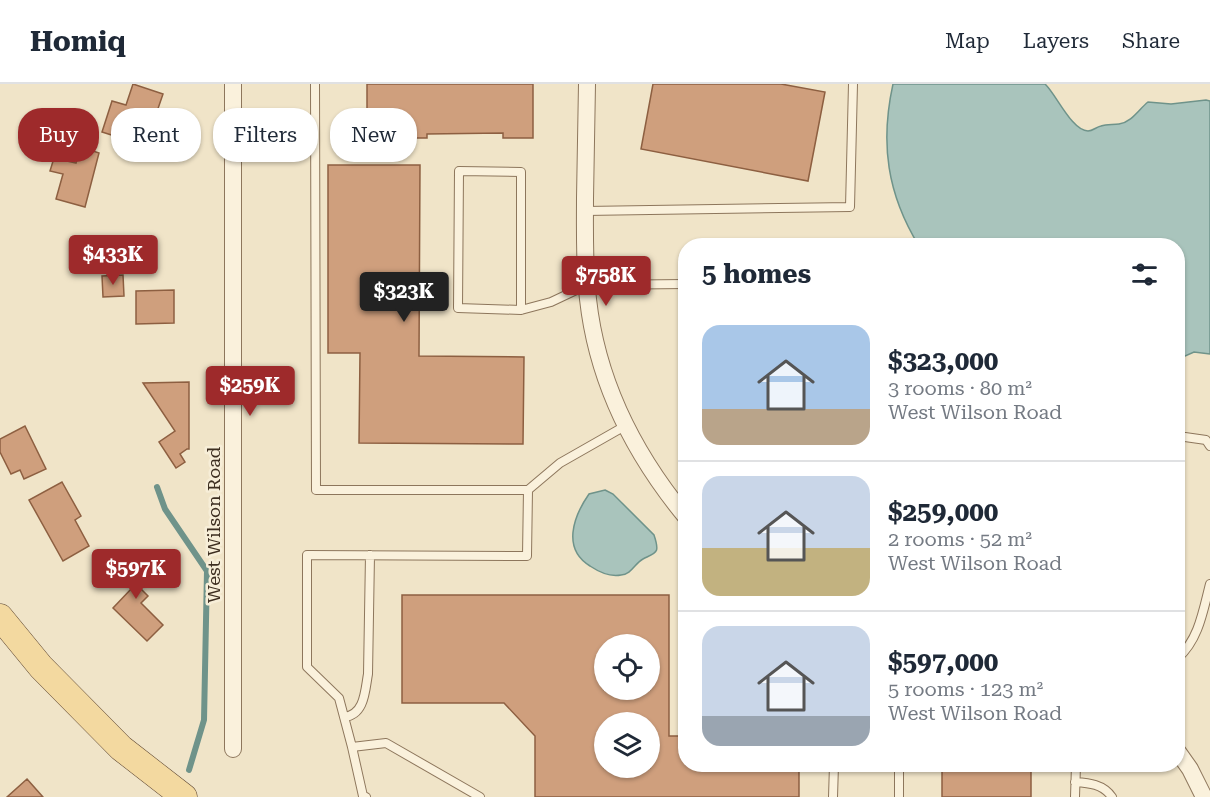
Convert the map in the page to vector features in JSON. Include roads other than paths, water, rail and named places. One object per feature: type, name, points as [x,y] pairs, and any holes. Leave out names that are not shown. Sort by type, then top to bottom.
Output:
[{"type":"main road","points":[[0,617],[40,667],[121,748],[184,797]]},
{"type":"street","name":"West Wilson Road","points":[[233,84],[233,749]]},
{"type":"street","points":[[587,84],[585,255],[589,310],[607,383],[625,426],[654,476],[678,507]]},
{"type":"street","points":[[1185,762],[1204,797]]},
{"type":"lane","points":[[315,84],[316,490],[528,490],[560,463],[625,426]]},
{"type":"lane","points":[[585,211],[850,207],[853,84]]},
{"type":"lane","points":[[521,310],[521,172],[459,171],[458,308],[521,310],[551,302],[587,285],[678,284]]},
{"type":"lane","points":[[1185,437],[1206,440],[1210,446]]},
{"type":"lane","points":[[366,797],[363,796],[339,698],[307,667],[307,555],[527,556],[528,490]]},
{"type":"lane","points":[[344,717],[350,717],[361,708],[368,674],[370,555]]},
{"type":"lane","points":[[1185,650],[1198,631],[1210,584]]},
{"type":"lane","points":[[352,747],[386,742],[480,797]]},
{"type":"lane","points":[[833,797],[834,772]]},
{"type":"lane","points":[[898,797],[899,772]]},
{"type":"lane","points":[[1075,797],[1076,772]]},
{"type":"lane","points":[[1076,782],[1093,783],[1112,797]]},
{"type":"water","points":[[893,84],[1045,84],[1070,119],[1088,131],[1103,125],[1124,123],[1148,102],[1171,104],[1210,101],[1210,354],[1194,352],[1185,356],[1185,238],[914,238],[900,207],[889,168],[887,127]]},
{"type":"water","points":[[605,490],[613,494],[654,535],[656,541],[656,551],[625,574],[609,575],[590,566],[581,559],[573,542],[575,522],[583,503],[589,494]]},
{"type":"waterway","points":[[157,487],[165,509],[207,571],[204,720],[189,770]]}]
